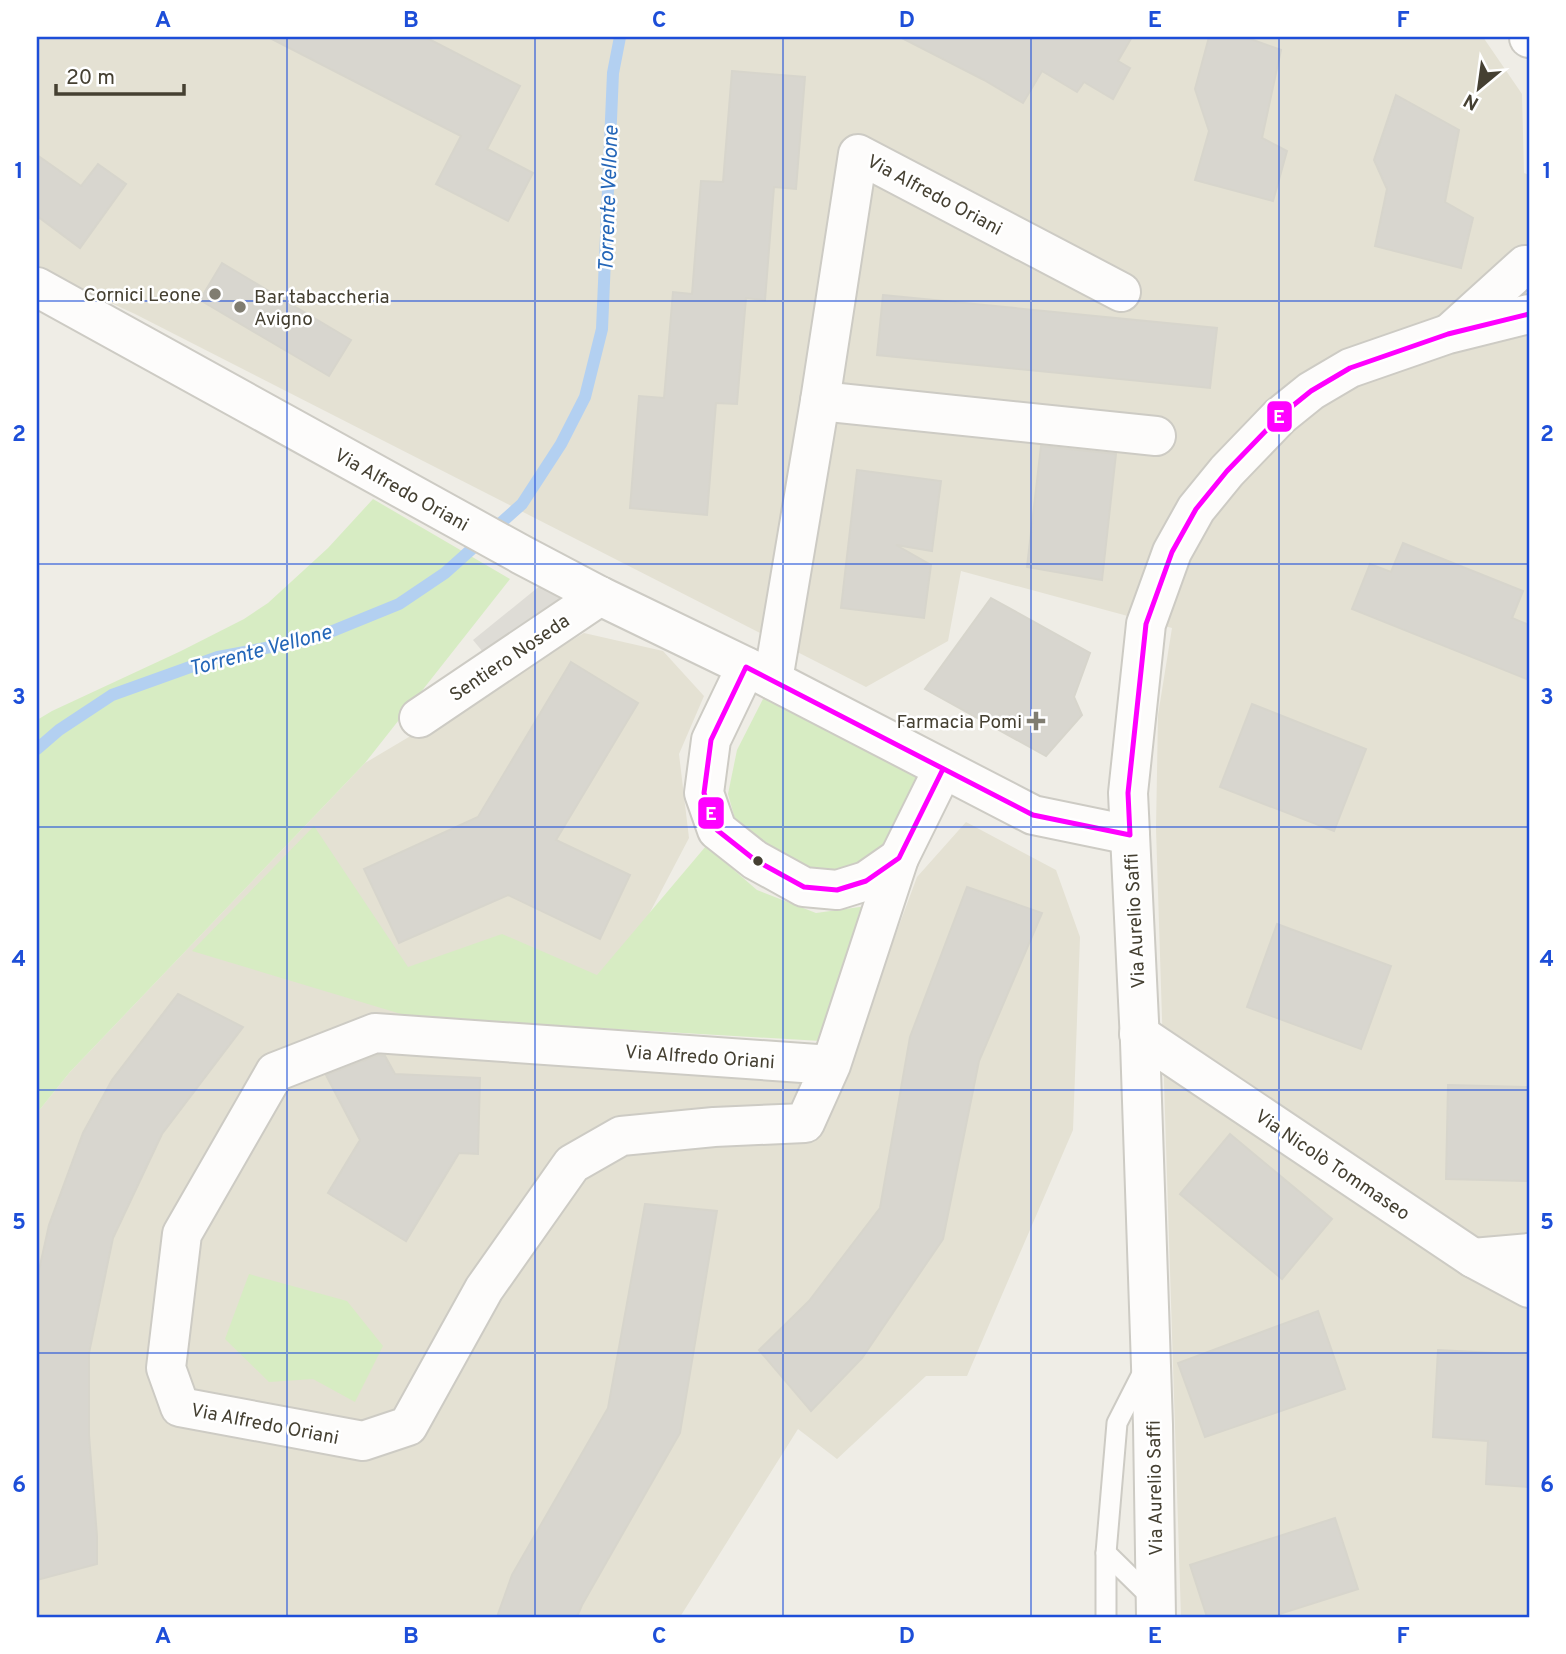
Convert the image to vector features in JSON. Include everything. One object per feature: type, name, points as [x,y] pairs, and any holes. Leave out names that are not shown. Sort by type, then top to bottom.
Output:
[{"type":"street","name":"Via Alfredo Oriani","points":[[759,673],[820,401],[858,154],[1121,292]]},
{"type":"street","name":"Via Aurelio Saffi","points":[[1448,334],[1528,265]]},
{"type":"street","name":"Via Alfredo Oriani","points":[[37,287],[522,555],[759,673],[1033,815],[1130,835]]},
{"type":"street","name":"Via Aurelio Saffi","points":[[1155,1609],[1153,1425],[1128,793],[1146,624],[1172,552],[1196,509],[1227,471],[1280,416],[1311,391],[1350,368],[1448,334],[1529,314]]},
{"type":"street","points":[[820,401],[1156,436]]},
{"type":"street","name":"Sentiero Noseda","points":[[419,718],[600,596]]},
{"type":"street","points":[[759,673],[712,740],[704,793],[717,830],[755,860],[804,887],[837,890],[847,887],[866,881],[899,858]]},
{"type":"street","name":"Via Alfredo Oriani","points":[[831,1065],[375,1033],[275,1072],[182,1234],[166,1367],[180,1407],[363,1441],[408,1426],[484,1289],[572,1164],[621,1136],[715,1127],[805,1123],[831,1065],[899,858],[943,769]]},
{"type":"street","name":"Via Nicolò Tommaseo","points":[[1139,1034],[1473,1258],[1529,1288]]},
{"type":"street","points":[[1473,1258],[1529,1253]]},
{"type":"lane","points":[[1106,1617],[1106,1553],[1117,1423],[1150,1356]]},
{"type":"lane","points":[[1106,1553],[1155,1609]]},
{"type":"shaded area","points":[[37,37],[1483,37],[1522,94],[1524,173],[1529,175],[1529,1617],[1181,1617],[1156,829],[1158,715],[1172,628],[961,571],[948,641],[866,687],[135,314],[37,269]]},
{"type":"shaded area","points":[[552,576],[572,600],[493,664],[473,640]]},
{"type":"shaded area","points":[[584,633],[663,651],[704,696],[679,754],[689,838],[575,1055],[841,1082],[917,877],[966,822],[1056,870],[1080,937],[1073,1130],[967,1376],[926,1376],[837,1459],[798,1429],[680,1617],[37,1617],[37,1113],[70,1072],[365,763]]},
{"type":"green space","points":[[373,499],[510,579],[365,763],[70,1072],[37,1113],[37,720],[244,619],[268,603],[328,548]]},
{"type":"green space","points":[[766,693],[928,776],[895,842],[859,864],[822,876],[738,830],[728,794],[737,750]]},
{"type":"green space","points":[[314,826],[408,967],[502,934],[597,975],[706,846],[757,890],[816,913],[867,906],[821,1041],[411,1017],[192,951]]},
{"type":"green space","points":[[249,1274],[347,1301],[383,1346],[355,1402],[313,1379],[269,1382],[225,1339]]},
{"type":"building","points":[[268,37],[425,37],[520,86],[487,149],[533,173],[508,221],[436,184],[461,136]]},
{"type":"building","points":[[900,37],[1132,37],[1118,61],[1130,68],[1113,99],[1084,82],[1077,92],[1042,71],[1023,103]]},
{"type":"building","points":[[1209,37],[1245,37],[1281,50],[1262,138],[1287,151],[1273,201],[1195,180],[1209,131],[1195,89]]},
{"type":"building","points":[[732,71],[805,77],[796,189],[774,187],[765,300],[746,298],[737,404],[716,403],[707,515],[630,508],[639,396],[664,398],[673,292],[692,294],[701,181],[723,182]]},
{"type":"building","points":[[1396,95],[1459,130],[1445,202],[1473,218],[1461,268],[1375,246],[1387,189],[1374,160]]},
{"type":"building","points":[[37,155],[81,186],[98,164],[126,184],[80,248],[37,216]]},
{"type":"building","points":[[222,263],[351,340],[329,376],[200,300]]},
{"type":"building","points":[[883,295],[1217,328],[1210,388],[877,355]]},
{"type":"building","points":[[1041,446],[1116,454],[1102,580],[1027,567]]},
{"type":"building","points":[[857,470],[941,481],[932,551],[896,545],[931,565],[924,618],[841,608]]},
{"type":"building","points":[[1403,543],[1523,591],[1512,618],[1529,625],[1529,680],[1352,609],[1370,564],[1391,572]]},
{"type":"building","points":[[991,598],[1090,653],[1074,697],[1082,715],[1046,756],[925,689]]},
{"type":"building","points":[[571,662],[638,703],[556,840],[630,875],[600,939],[508,895],[399,943],[364,869],[478,817]]},
{"type":"building","points":[[1252,704],[1366,749],[1334,831],[1220,787]]},
{"type":"building","points":[[967,887],[1042,913],[979,1061],[943,1239],[862,1358],[811,1411],[759,1350],[809,1301],[880,1208],[910,1037]]},
{"type":"building","points":[[1277,924],[1391,966],[1361,1049],[1247,1007]]},
{"type":"building","points":[[178,994],[243,1027],[162,1134],[113,1238],[89,1353],[89,1435],[97,1564],[37,1580],[37,1279],[49,1225],[83,1133],[112,1080]]},
{"type":"building","points":[[378,1055],[385,1056],[395,1074],[480,1078],[478,1154],[459,1153],[406,1241],[328,1193],[360,1140],[326,1075]]},
{"type":"building","points":[[1448,1085],[1529,1087],[1529,1181],[1446,1179]]},
{"type":"building","points":[[1230,1134],[1332,1219],[1282,1279],[1180,1194]]},
{"type":"building","points":[[645,1204],[717,1211],[680,1433],[577,1617],[497,1617],[512,1575],[608,1408]]},
{"type":"building","points":[[1318,1311],[1345,1389],[1205,1437],[1178,1363]]},
{"type":"building","points":[[1438,1350],[1529,1355],[1529,1487],[1486,1484],[1488,1441],[1433,1437]]},
{"type":"building","points":[[1335,1518],[1358,1589],[1270,1617],[1207,1617],[1190,1565]]},
{"type":"waterway","name":"Torrente Vellone","points":[[37,749],[59,730],[112,695],[218,657],[313,639],[399,604],[445,573],[522,504],[561,444],[585,397],[602,329],[613,73],[620,37]]},
{"type":"transit line","name":"E","points":[[943,769],[899,858],[866,881],[837,890],[804,887],[755,860],[717,830],[704,793],[711,740],[746,667],[1033,815],[1130,835],[1128,793],[1146,624],[1172,552],[1196,509],[1227,471],[1280,416],[1311,391],[1350,368],[1448,334],[1529,314]]},
{"type":"place","name":"Cornici Leone","points":[[215,294]]},
{"type":"place","name":"Bar tabaccheria Avigno","points":[[240,307]]},
{"type":"place","name":"Farmacia Pomi","points":[[1036,721]]}]
